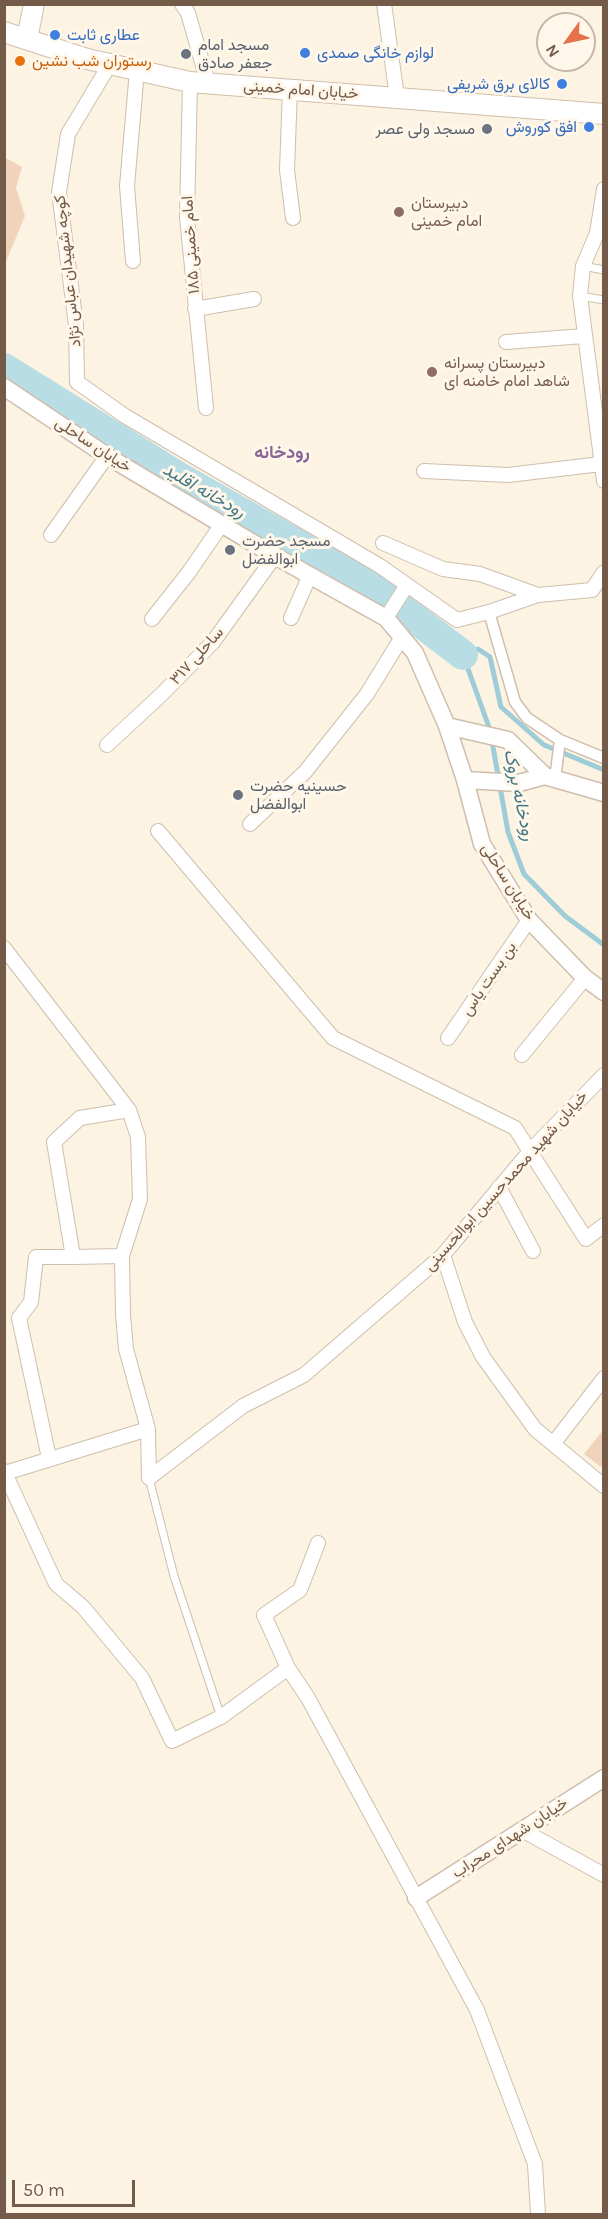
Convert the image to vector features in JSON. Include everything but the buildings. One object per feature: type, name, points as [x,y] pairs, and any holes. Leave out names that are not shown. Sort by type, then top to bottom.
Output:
[{"type":"main road","points":[[27,39],[34,4]]},
{"type":"main road","name":"خیابان امام خمینی","points":[[4,32],[110,64],[199,82],[603,114]]},
{"type":"street","name":"امام خمینی ۱۸۵","points":[[182,4],[188,13],[199,82],[187,217],[206,408]]},
{"type":"street","points":[[384,4],[397,98]]},
{"type":"street","name":"کوچه شهیدان عباس نژاد","points":[[110,64],[68,134],[59,192],[76,325],[77,382],[125,416],[380,566],[405,587]]},
{"type":"street","points":[[133,261],[127,186],[137,70]]},
{"type":"street","points":[[290,89],[287,170],[292,218]]},
{"type":"street","points":[[603,189],[597,233],[583,266],[580,296],[603,480]]},
{"type":"street","points":[[195,309],[254,299]]},
{"type":"street","points":[[506,342],[584,336]]},
{"type":"street","name":"خیابان ساحلی","points":[[4,387],[107,456],[275,556],[390,613],[402,637],[415,653],[474,780],[482,844],[529,920],[585,978],[603,992]]},
{"type":"street","points":[[51,535],[107,456]]},
{"type":"street","points":[[424,471],[508,475],[602,464]]},
{"type":"street","points":[[152,619],[189,572],[222,524]]},
{"type":"street","points":[[383,543],[443,569],[480,574],[538,595]]},
{"type":"street","name":"ساحلی ۳۱۷","points":[[107,745],[213,642],[275,556]]},
{"type":"street","points":[[390,613],[405,587],[457,620],[538,595],[598,594],[603,572]]},
{"type":"street","points":[[291,618],[310,575]]},
{"type":"street","points":[[489,612],[515,702],[528,718],[560,740],[603,758]]},
{"type":"street","points":[[250,824],[312,763],[368,694],[402,637]]},
{"type":"street","points":[[447,726],[508,740],[550,778]]},
{"type":"street","points":[[550,778],[560,740]]},
{"type":"street","points":[[474,780],[519,783],[550,778],[603,793]]},
{"type":"street","points":[[158,831],[333,1038],[515,1128],[586,1239],[603,1225]]},
{"type":"street","name":"بن بست یاس","points":[[448,1038],[529,920]]},
{"type":"street","points":[[4,948],[129,1110],[138,1137],[140,1199],[122,1256],[123,1315],[126,1349],[148,1428],[149,1478]]},
{"type":"street","points":[[522,1055],[585,978]]},
{"type":"street","name":"خیابان شهید محمدحسین ابوالحسینی","points":[[149,1478],[243,1406],[304,1375],[443,1255],[531,1150],[603,1075]]},
{"type":"street","points":[[73,1257],[54,1142],[80,1118],[129,1110]]},
{"type":"street","points":[[499,1187],[533,1251]]},
{"type":"street","points":[[443,1255],[465,1322],[483,1357],[535,1429],[603,1486]]},
{"type":"street","points":[[49,1458],[19,1318],[32,1302],[36,1257],[122,1256]]},
{"type":"street","points":[[553,1444],[603,1378]]},
{"type":"street","points":[[148,1428],[5,1472],[56,1584],[83,1607],[142,1678],[171,1741],[221,1718],[288,1668]]},
{"type":"street","points":[[318,1543],[300,1590],[264,1615],[288,1668],[308,1698],[477,2010],[535,2163],[538,2214]]},
{"type":"street","name":"خیابان شهدای محراب","points":[[416,1898],[603,1778]]},
{"type":"street","points":[[522,1830],[603,1875]]},
{"type":"lane","points":[[583,266],[603,270]]},
{"type":"lane","points":[[580,296],[603,300]]},
{"type":"lane","points":[[149,1478],[174,1576],[221,1718]]},
{"type":"waterway","name":"رودخانه اقلید","points":[[4,368],[179,477],[375,588],[463,655]]},
{"type":"waterway","name":"رودخانه بروک","points":[[604,770],[544,745],[501,707],[490,657],[478,649],[463,655],[490,730],[508,832],[524,874],[565,916],[604,945]]},
{"type":"place","name":"عطاری ثابت","points":[[55,35]]},
{"type":"place","name":"لوازم خانگی صمدی","points":[[305,53]]},
{"type":"place","name":"مسجد امام جعفر صادق","points":[[186,54]]},
{"type":"place","name":"رستوران شب نشین","points":[[20,61]]},
{"type":"place","name":"کالای برق شریفی","points":[[562,84]]},
{"type":"place","name":"افق کوروش","points":[[589,127]]},
{"type":"place","name":"مسجد ولی عصر","points":[[487,129]]},
{"type":"place","name":"دبیرستان امام خمینی","points":[[399,212]]},
{"type":"place","name":"دبیرستان پسرانه شاهد امام خامنه ای","points":[[432,372]]},
{"type":"place","name":"مسجد حضرت ابوالفضل","points":[[230,550]]},
{"type":"place","name":"حسینیه حضرت ابوالفضل","points":[[238,795]]},
{"type":"district","name":"رودخانه","points":[[282,453]]}]
